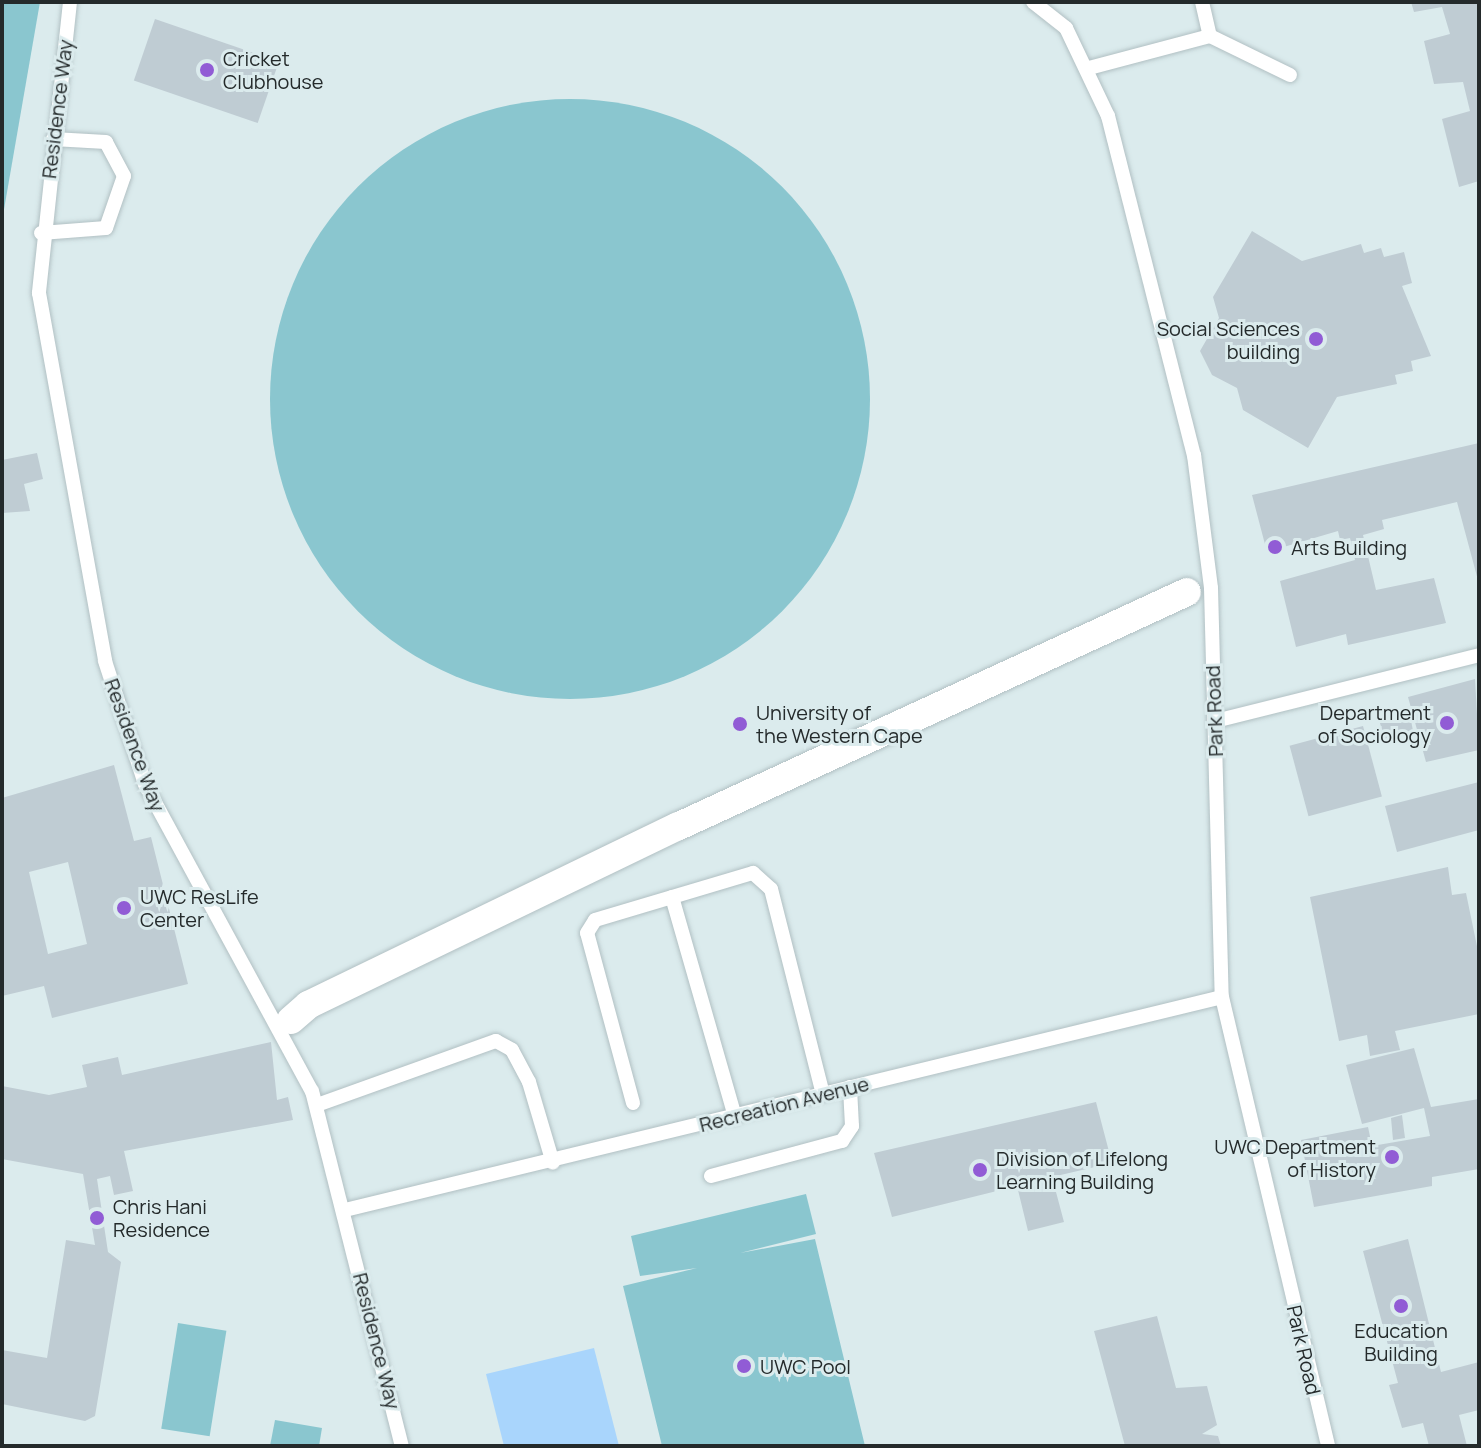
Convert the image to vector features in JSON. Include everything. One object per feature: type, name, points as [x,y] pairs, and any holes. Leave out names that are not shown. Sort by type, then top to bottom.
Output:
[{"type":"street","points":[[291,1020],[308,1005],[721,806],[1187,592]]},
{"type":"lane","name":"Residence Way","points":[[70,2],[41,233],[40,314],[124,724],[176,846],[317,1105],[402,1446]]},
{"type":"lane","name":"Park Road","points":[[1033,2],[1066,28],[1089,68],[1162,310],[1194,455],[1211,588],[1222,997],[1328,1446]]},
{"type":"lane","points":[[1202,2],[1210,36]]},
{"type":"lane","points":[[1089,68],[1210,36],[1290,75]]},
{"type":"lane","points":[[41,233],[106,228],[124,176],[106,142],[53,139]]},
{"type":"lane","points":[[1215,721],[1479,655]]},
{"type":"lane","points":[[633,1103],[587,933],[595,920],[753,873],[771,889],[823,1094]]},
{"type":"lane","points":[[672,897],[735,1117]]},
{"type":"lane","name":"Recreation Avenue","points":[[345,1210],[553,1163],[1222,997]]},
{"type":"lane","points":[[317,1105],[496,1041],[512,1050],[529,1082],[553,1163]]},
{"type":"lane","points":[[711,1176],[842,1141],[852,1126],[850,1087]]},
{"type":"shaded area","points":[[2,2],[40,2],[2,221]]},
{"type":"shaded area","points":[[570,99],[629,104],[685,122],[737,149],[782,187],[820,232],[847,284],[865,340],[870,399],[865,458],[847,514],[820,566],[782,611],[737,649],[685,676],[629,694],[570,699],[511,694],[455,676],[403,649],[358,611],[320,566],[293,514],[275,458],[270,399],[275,340],[293,284],[320,232],[358,187],[403,149],[455,122],[511,104]]},
{"type":"shaded area","name":"UWC Pool","points":[[806,1194],[816,1234],[740,1253],[815,1239],[865,1446],[662,1446],[623,1286],[697,1268],[640,1276],[631,1236]]},
{"type":"shaded area","points":[[178,1323],[226,1331],[210,1436],[161,1429]]},
{"type":"shaded area","points":[[594,1348],[619,1446],[504,1446],[486,1374]]},
{"type":"shaded area","points":[[275,1420],[322,1428],[319,1446],[270,1446]]},
{"type":"building","points":[[1411,2],[1479,2],[1479,181],[1459,187],[1442,119],[1470,111],[1463,82],[1434,84],[1424,41],[1450,34],[1442,7],[1414,12]]},
{"type":"building","name":"Cricket Clubhouse","points":[[155,19],[279,62],[258,123],[134,80]]},
{"type":"building","name":"Social Sciences building","points":[[1252,231],[1302,261],[1361,244],[1364,253],[1381,248],[1384,257],[1404,252],[1412,283],[1402,286],[1431,356],[1411,361],[1413,371],[1395,375],[1397,384],[1337,397],[1308,448],[1243,410],[1237,388],[1212,375],[1200,351],[1219,318],[1213,297]]},
{"type":"building","name":"Arts Building","points":[[1479,443],[1479,584],[1457,502],[1382,520],[1384,529],[1363,535],[1376,590],[1434,578],[1446,623],[1348,645],[1346,634],[1296,647],[1280,581],[1355,560],[1350,538],[1340,540],[1338,531],[1267,552],[1252,495]]},
{"type":"building","points":[[37,453],[43,479],[24,484],[30,511],[2,513],[2,460]]},
{"type":"building","name":"Department of Sociology","points":[[1475,679],[1479,750],[1426,762],[1408,697]]},
{"type":"building","points":[[1410,715],[1413,731],[1385,739],[1379,720]]},
{"type":"building","points":[[1363,726],[1382,797],[1308,816],[1290,746]]},
{"type":"building","name":"UWC ResLife Center","points":[[114,765],[134,841],[151,837],[188,984],[52,1018],[44,986],[2,996],[2,798]],"holes":[[[68,862],[87,944],[48,954],[29,872]]]},
{"type":"building","points":[[1479,782],[1479,830],[1397,852],[1385,806]]},
{"type":"building","points":[[1448,867],[1452,895],[1466,893],[1479,956],[1479,1014],[1395,1031],[1400,1050],[1370,1056],[1367,1035],[1339,1041],[1310,897]]},
{"type":"building","name":"Chris Hani Residence","points":[[271,1042],[277,1100],[288,1097],[293,1120],[124,1151],[133,1191],[114,1195],[110,1176],[97,1179],[108,1252],[121,1262],[95,1416],[85,1421],[2,1404],[2,1350],[47,1358],[66,1240],[95,1245],[83,1174],[2,1159],[2,1086],[49,1095],[87,1087],[82,1065],[118,1057],[122,1075]]},
{"type":"building","name":"UWC Department of History","points":[[1414,1048],[1431,1107],[1479,1099],[1479,1169],[1432,1177],[1432,1186],[1314,1207],[1301,1140],[1368,1127],[1372,1146],[1430,1136],[1424,1108],[1362,1124],[1346,1065]]},
{"type":"building","name":"Division of Lifelong Learning Building","points":[[1096,1102],[1112,1163],[1052,1177],[1064,1222],[1028,1231],[1017,1186],[892,1217],[874,1153]]},
{"type":"building","points":[[1402,1115],[1405,1138],[1393,1140],[1391,1118]]},
{"type":"building","name":"Education Building","points":[[1408,1239],[1441,1372],[1479,1362],[1479,1410],[1459,1415],[1467,1446],[1429,1446],[1423,1423],[1402,1428],[1389,1385],[1398,1383],[1363,1251]]},
{"type":"building","points":[[1157,1316],[1176,1388],[1207,1386],[1217,1425],[1202,1434],[1218,1436],[1221,1446],[1125,1446],[1094,1331]]},
{"type":"place","name":"Cricket Clubhouse","points":[[207,70]]},
{"type":"place","name":"Social Sciences building","points":[[1316,339]]},
{"type":"place","name":"Arts Building","points":[[1275,547]]},
{"type":"place","name":"Department of Sociology","points":[[1447,723]]},
{"type":"place","name":"University of the Western Cape","points":[[740,724]]},
{"type":"place","name":"UWC ResLife Center","points":[[124,908]]},
{"type":"place","name":"UWC Department of History","points":[[1392,1157]]},
{"type":"place","name":"Division of Lifelong Learning Building","points":[[980,1170]]},
{"type":"place","name":"Chris Hani Residence","points":[[97,1218]]},
{"type":"place","name":"Education Building","points":[[1401,1306]]},
{"type":"place","name":"UWC Pool","points":[[744,1366]]}]
